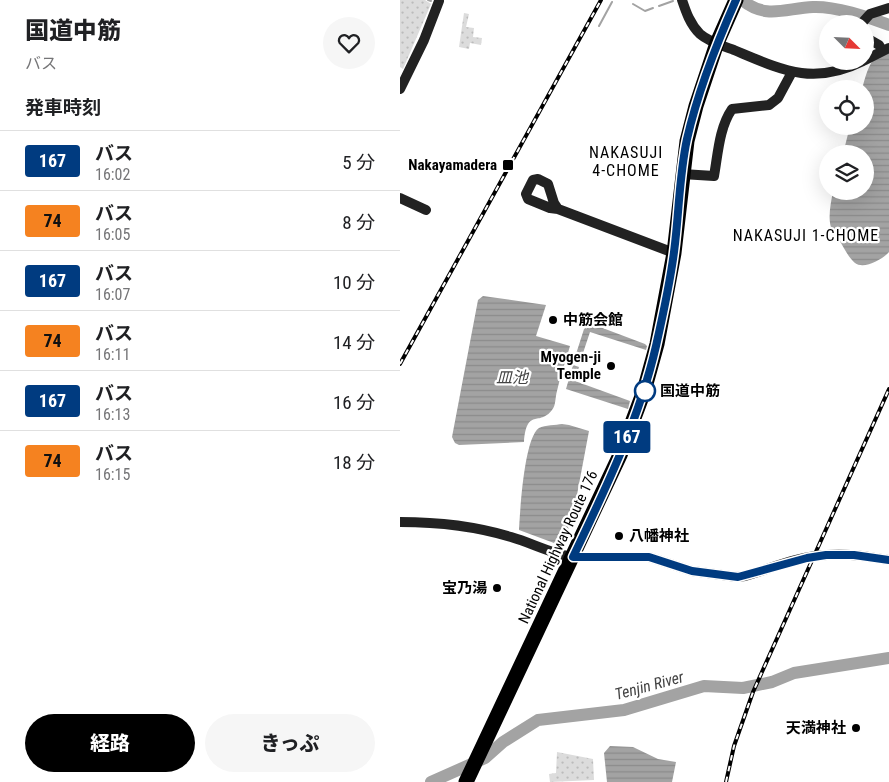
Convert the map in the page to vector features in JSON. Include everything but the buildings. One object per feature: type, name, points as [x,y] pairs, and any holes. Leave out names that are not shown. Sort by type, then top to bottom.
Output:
[{"type":"highway","name":"National Highway Route 176","points":[[468,778],[620,455],[644,391],[656,344],[674,253],[687,141],[696,106],[717,43],[736,0]]},
{"type":"main road","points":[[682,0],[687,15],[697,31],[717,43],[792,72],[823,74],[840,70]]},
{"type":"main road","points":[[400,89],[424,40],[439,1]]},
{"type":"main road","points":[[874,15],[889,8]]},
{"type":"main road","points":[[874,42],[886,49]]},
{"type":"main road","points":[[874,56],[886,49]]},
{"type":"main road","points":[[682,174],[714,176],[722,132],[732,109],[769,105],[778,98],[792,72]]},
{"type":"main road","points":[[400,198],[426,210]]},
{"type":"main road","points":[[558,209],[674,253]]},
{"type":"main road","points":[[400,522],[433,523],[489,531],[510,536],[561,555],[573,557],[649,557],[692,571],[738,577],[807,558],[826,555],[854,555],[889,560]]},
{"type":"shaded area","points":[[400,0],[425,0],[431,4],[403,69],[400,67]]},
{"type":"shaded area","points":[[464,13],[469,14],[466,27],[474,28],[473,37],[482,38],[481,45],[470,43],[469,49],[459,47]]},
{"type":"shaded area","points":[[557,752],[593,759],[594,780],[550,782],[549,774],[556,773]]},
{"type":"water","points":[[889,53],[889,252],[873,263],[859,265],[851,259],[834,235],[830,221],[830,206],[831,200],[874,200],[874,145],[845,145],[848,135],[874,135],[874,80],[865,80],[868,70],[874,70],[874,59]]},
{"type":"water","name":"皿池","points":[[483,296],[546,305],[536,336],[570,346],[556,394],[555,404],[547,415],[531,421],[526,431],[524,442],[459,445],[455,443],[452,437],[478,300]]},
{"type":"water","points":[[592,324],[645,344],[647,346],[646,350],[590,332],[582,356],[576,354],[584,329]]},
{"type":"water","points":[[573,365],[579,367],[575,381],[630,401],[628,409],[566,389]]},
{"type":"water","points":[[562,424],[589,431],[576,500],[568,527],[571,537],[554,543],[519,530],[526,460],[534,435],[541,427]]},
{"type":"water","points":[[610,746],[633,747],[658,759],[676,762],[672,782],[607,782],[604,753]]},
{"type":"waterway","points":[[742,0],[759,10],[768,11],[813,7],[831,8],[889,25]]},
{"type":"waterway","points":[[659,6],[673,1]]},
{"type":"waterway","points":[[599,26],[612,2]]},
{"type":"waterway","points":[[633,4],[645,11],[653,8]]},
{"type":"waterway","name":"Tenjin River","points":[[431,782],[485,758],[503,742],[538,720],[624,710],[704,686],[743,688],[772,682],[794,673],[889,658]]},
{"type":"railway","points":[[400,364],[601,0]]},
{"type":"railway","points":[[726,782],[734,746],[753,692],[889,389]]},
{"type":"bus line","name":"167","points":[[736,0],[717,43],[696,106],[687,141],[674,253],[656,344],[644,391],[620,455],[573,557],[642,556],[661,560],[678,568],[738,577],[807,558],[826,555],[854,555],[889,560]]},
{"type":"place","name":"Nakayamadera","points":[[508,165]]},
{"type":"place","name":"中筋会館","points":[[553,320]]},
{"type":"place","name":"Myogen-ji Temple","points":[[611,366]]},
{"type":"place","name":"国道中筋","points":[[645,391]]},
{"type":"place","name":"八幡神社","points":[[619,536]]},
{"type":"place","name":"宝乃湯","points":[[497,588]]},
{"type":"place","name":"天満神社","points":[[856,728]]},
{"type":"district","name":"NAKASUJI 4-CHOME","points":[[626,161]]},
{"type":"district","name":"NAKASUJI 1-CHOME","points":[[806,235]]}]
